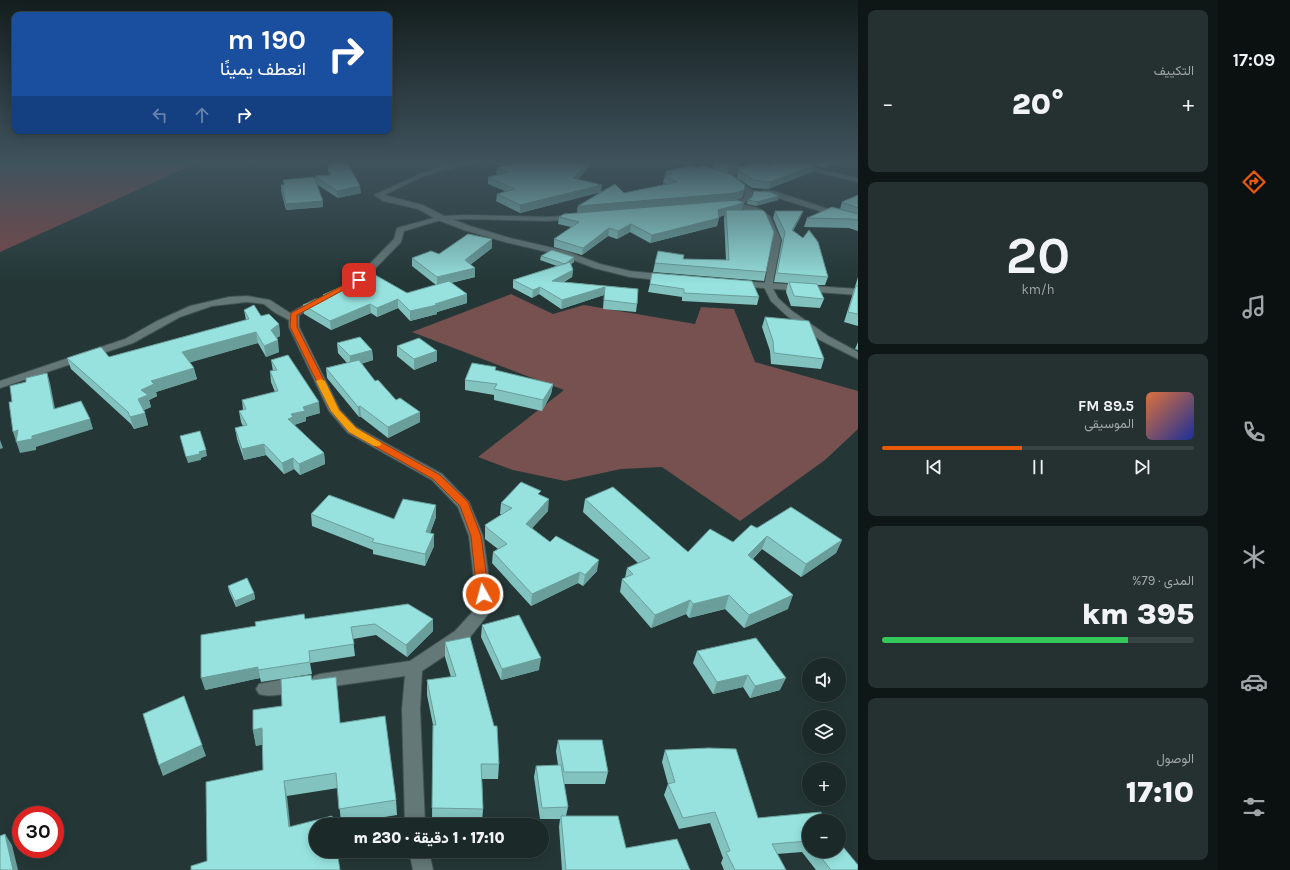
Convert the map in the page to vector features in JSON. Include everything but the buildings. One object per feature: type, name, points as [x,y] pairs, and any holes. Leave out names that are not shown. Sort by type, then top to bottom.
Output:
[{"type":"street","points":[[401,203],[420,207],[442,218],[508,240],[563,253],[597,266],[630,274],[677,279]]},
{"type":"street","points":[[715,206],[738,203]]},
{"type":"street","points":[[801,203],[858,221]]},
{"type":"street","points":[[735,204],[756,210],[767,218],[777,240],[768,287],[774,299],[789,313],[824,338],[858,356]]},
{"type":"street","points":[[339,290],[359,280],[398,240],[400,230],[442,218],[467,217],[548,220],[587,216]]},
{"type":"street","points":[[730,284],[858,292]]},
{"type":"street","points":[[265,689],[414,668],[462,636],[485,608],[476,536],[464,505],[437,477],[352,430],[335,411],[294,327],[294,314],[326,297]]},
{"type":"street","points":[[0,385],[130,341],[170,318],[223,300],[267,302],[294,319]]},
{"type":"street","points":[[414,668],[411,709],[415,818]]},
{"type":"street","points":[[421,858],[423,870]]},
{"type":"shaded area","points":[[0,203],[109,203],[0,252]]},
{"type":"shaded area","points":[[511,294],[553,314],[584,305],[695,324],[701,307],[734,309],[755,362],[858,391],[858,429],[825,460],[740,521],[662,467],[621,469],[565,481],[513,470],[478,457],[564,390],[412,332]]},
{"type":"slow traffic","points":[[321,381],[335,411],[352,430],[377,444]]},
{"type":"route","points":[[359,280],[294,314],[294,327],[335,411],[352,430],[437,477],[464,505],[476,536],[483,594]]}]
